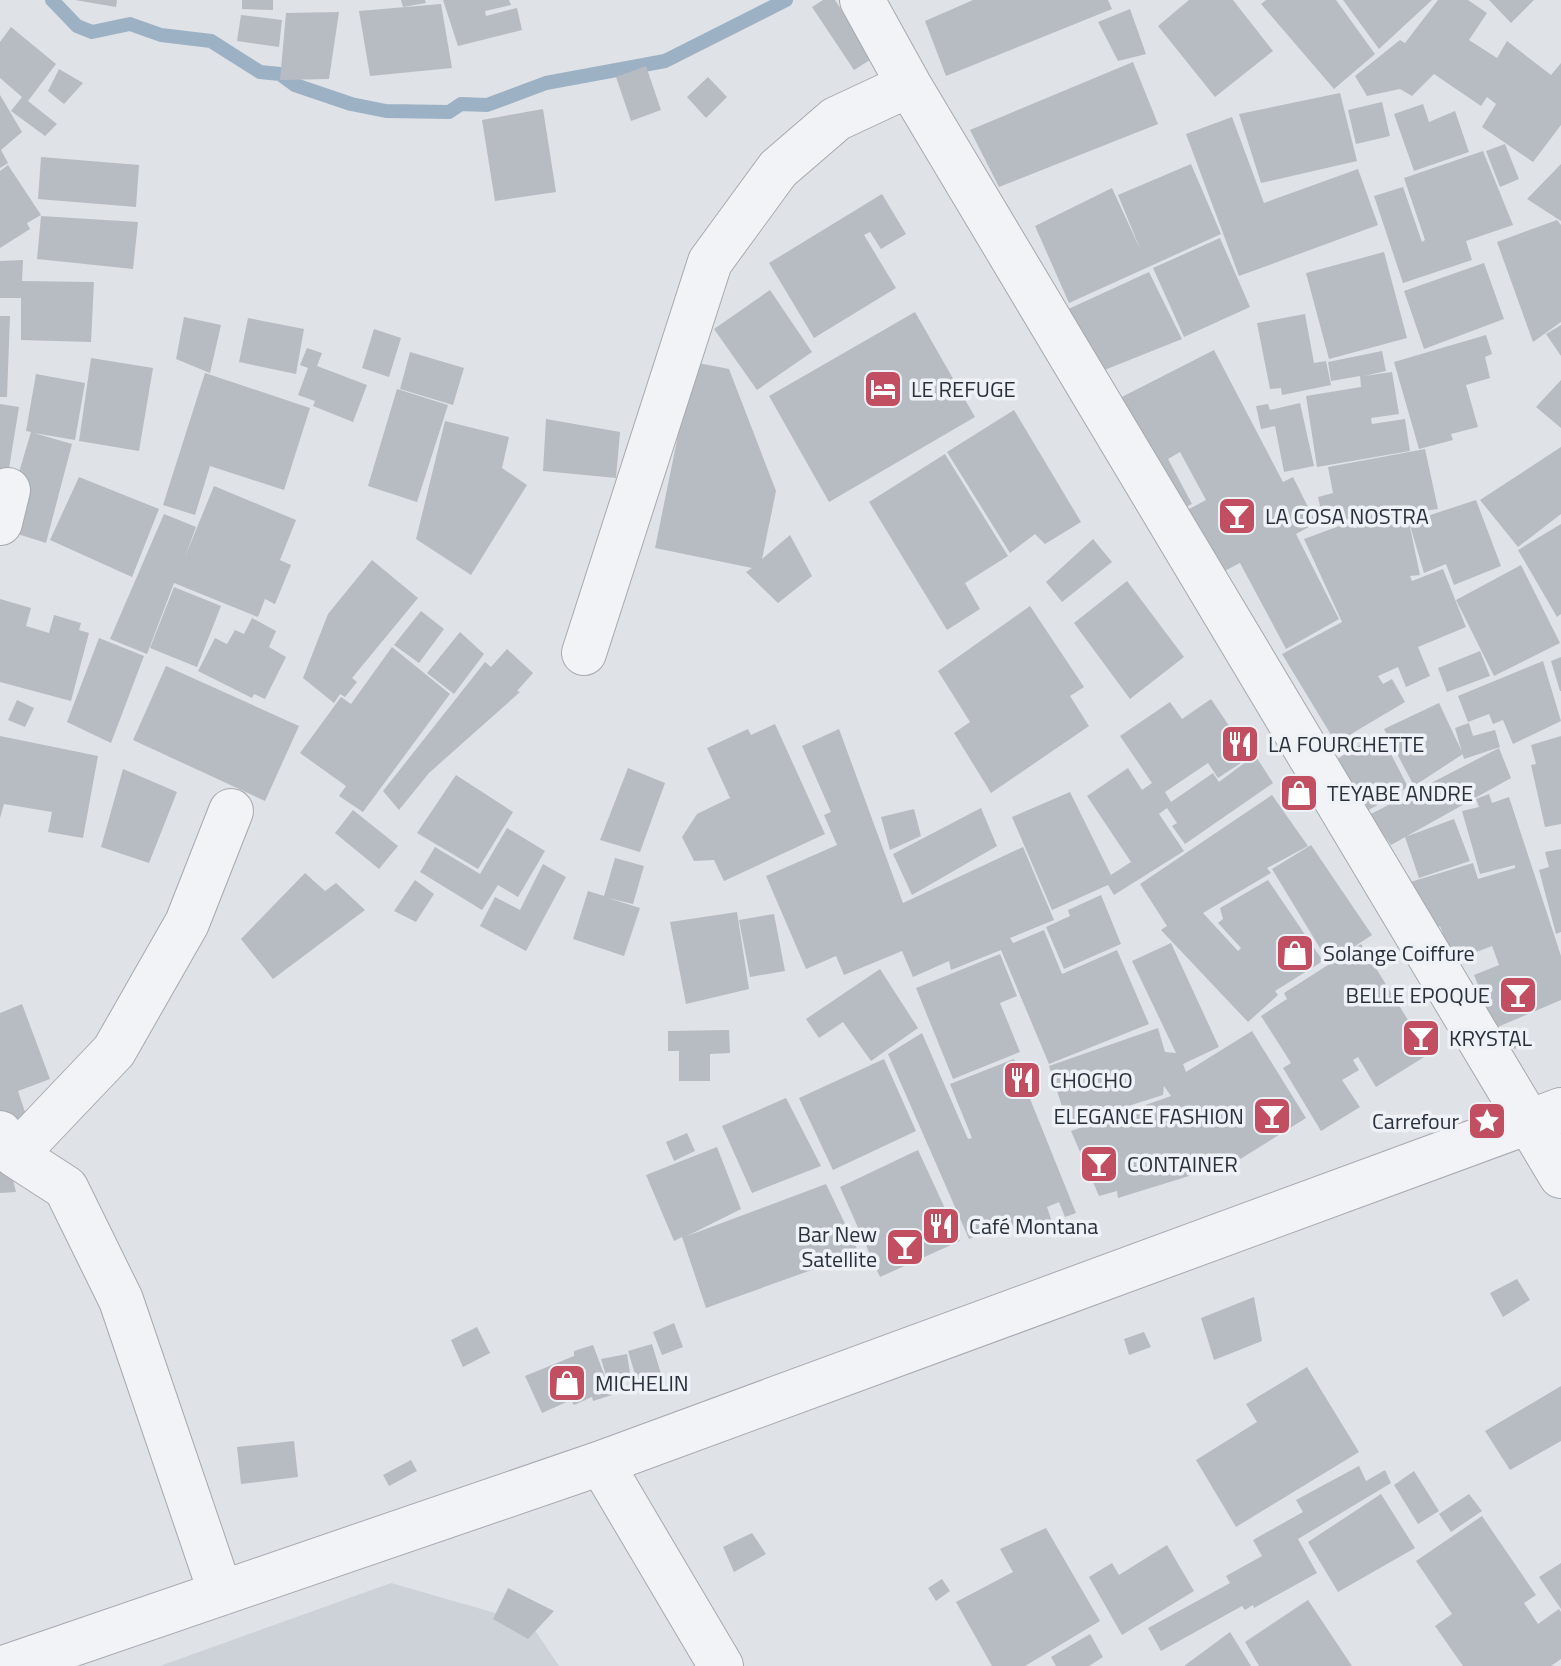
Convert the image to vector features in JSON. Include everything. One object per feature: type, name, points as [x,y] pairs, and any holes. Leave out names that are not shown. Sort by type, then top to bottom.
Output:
[{"type":"street","points":[[862,0],[909,85],[1544,1115],[1561,1176]]},
{"type":"street","points":[[584,653],[710,262],[778,169],[836,119],[909,85]]},
{"type":"street","points":[[220,1591],[121,1300],[66,1188],[7,1144],[114,1051],[187,923],[231,811]]},
{"type":"street","points":[[9,1666],[220,1591],[601,1463],[1544,1115]]},
{"type":"street","points":[[601,1463],[721,1666]]},
{"type":"shaded area","points":[[391,1583],[530,1623],[559,1666],[160,1666]]},
{"type":"building","points":[[75,0],[117,0],[116,7]]},
{"type":"building","points":[[242,0],[273,0],[273,10],[242,9]]},
{"type":"building","points":[[401,0],[425,0],[426,3],[403,7]]},
{"type":"building","points":[[443,0],[509,0],[511,5],[485,11],[486,16],[517,8],[522,30],[458,46]]},
{"type":"building","points":[[823,0],[835,0],[873,58],[854,70],[812,7]]},
{"type":"building","points":[[973,0],[1108,0],[1112,9],[946,76],[925,21]]},
{"type":"building","points":[[1189,0],[1233,0],[1273,51],[1215,97],[1158,26]]},
{"type":"building","points":[[1266,0],[1336,0],[1375,54],[1334,89],[1261,4]]},
{"type":"building","points":[[1343,0],[1432,0],[1379,49]]},
{"type":"building","points":[[1438,0],[1468,0],[1487,13],[1469,40],[1497,58],[1507,41],[1551,75],[1561,63],[1561,125],[1533,162],[1482,127],[1496,104],[1487,97],[1481,106],[1434,74],[1412,96],[1400,89],[1367,96],[1355,76],[1400,40],[1405,43]]},
{"type":"building","points":[[1489,0],[1534,0],[1511,23]]},
{"type":"building","points":[[441,4],[452,68],[370,76],[359,11]]},
{"type":"building","points":[[1130,9],[1146,54],[1118,61],[1098,22]]},
{"type":"building","points":[[339,12],[329,79],[280,80],[286,13]]},
{"type":"building","points":[[241,15],[282,20],[279,47],[237,41]]},
{"type":"building","points":[[11,27],[56,64],[28,101],[57,124],[45,136],[11,111],[22,97],[0,78],[0,42]]},
{"type":"building","points":[[1133,62],[1158,124],[999,187],[970,130]]},
{"type":"building","points":[[646,66],[661,110],[631,121],[616,77]]},
{"type":"building","points":[[59,69],[83,83],[64,104],[48,91]]},
{"type":"building","points":[[708,77],[727,97],[706,118],[687,97]]},
{"type":"building","points":[[1340,93],[1357,161],[1261,183],[1239,114]]},
{"type":"building","points":[[0,95],[22,132],[1,150],[8,163],[0,168]]},
{"type":"building","points":[[1382,102],[1390,136],[1356,144],[1348,110]]},
{"type":"building","points":[[1423,104],[1429,122],[1455,111],[1469,152],[1414,171],[1394,114]]},
{"type":"building","points":[[543,109],[556,192],[495,201],[482,120]]},
{"type":"building","points":[[1232,117],[1264,203],[1358,169],[1378,225],[1239,276],[1186,134]]},
{"type":"building","points":[[1505,144],[1519,179],[1500,187],[1486,151]]},
{"type":"building","points":[[1483,151],[1513,225],[1466,241],[1472,260],[1403,283],[1374,196],[1403,187],[1422,242],[1425,240],[1404,178]]},
{"type":"building","points":[[41,157],[139,165],[136,207],[38,199]]},
{"type":"building","points":[[1191,164],[1221,234],[1069,303],[1035,226],[1112,188],[1141,251],[1118,195]]},
{"type":"building","points":[[1561,164],[1561,221],[1527,199]]},
{"type":"building","points":[[8,165],[41,215],[27,223],[30,229],[0,248],[0,171]]},
{"type":"building","points":[[882,194],[906,234],[881,249],[870,232],[864,235],[896,288],[814,338],[769,263]]},
{"type":"building","points":[[41,216],[138,222],[133,269],[37,259]]},
{"type":"building","points":[[1557,220],[1561,225],[1561,322],[1533,342],[1497,242]]},
{"type":"building","points":[[1220,238],[1250,307],[1184,337],[1153,268]]},
{"type":"building","points":[[1384,252],[1407,338],[1329,359],[1306,273]]},
{"type":"building","points":[[23,260],[22,281],[94,282],[91,342],[21,340],[21,298],[0,298],[0,261]]},
{"type":"building","points":[[1484,263],[1504,319],[1424,349],[1404,291]]},
{"type":"building","points":[[1149,272],[1182,339],[1092,375],[1064,311]]},
{"type":"building","points":[[770,290],[812,352],[757,390],[714,329]]},
{"type":"building","points":[[915,312],[975,417],[829,502],[769,396]]},
{"type":"building","points":[[1305,314],[1314,363],[1326,361],[1331,385],[1282,395],[1281,388],[1270,389],[1257,323]]},
{"type":"building","points":[[0,316],[10,316],[7,397],[0,397]]},
{"type":"building","points":[[184,317],[221,325],[210,373],[176,359]]},
{"type":"building","points":[[248,318],[304,329],[296,374],[239,362]]},
{"type":"building","points":[[1561,325],[1561,356],[1546,334]]},
{"type":"building","points":[[374,329],[401,338],[389,377],[362,368]]},
{"type":"building","points":[[1486,335],[1492,354],[1485,357],[1490,378],[1466,385],[1478,427],[1451,434],[1453,440],[1419,449],[1394,362]]},
{"type":"building","points":[[307,348],[322,353],[317,366],[367,385],[353,422],[313,406],[315,401],[298,395],[308,368],[300,365]]},
{"type":"building","points":[[1214,350],[1283,482],[1293,477],[1316,523],[1296,534],[1339,619],[1286,649],[1240,563],[1211,578],[1178,515],[1206,500],[1180,452],[1168,459],[1192,504],[1170,514],[1112,402]]},
{"type":"building","points":[[1382,351],[1386,371],[1364,376],[1392,372],[1399,414],[1371,418],[1372,424],[1405,419],[1410,451],[1317,467],[1306,396],[1361,387],[1360,376],[1331,381],[1328,362]]},
{"type":"building","points":[[410,352],[464,368],[453,405],[400,389]]},
{"type":"building","points":[[91,358],[153,368],[139,451],[79,441]]},
{"type":"building","points":[[693,362],[729,369],[776,491],[762,559],[790,535],[812,576],[778,603],[746,572],[752,568],[655,548]]},
{"type":"building","points":[[205,373],[310,408],[284,490],[210,466],[195,515],[163,505]]},
{"type":"building","points":[[36,374],[85,383],[75,440],[34,433],[72,444],[46,543],[2,529],[31,432],[26,431]]},
{"type":"building","points":[[1561,380],[1561,428],[1536,407]]},
{"type":"building","points":[[397,389],[448,405],[417,502],[368,486]]},
{"type":"building","points":[[1300,403],[1314,466],[1284,472],[1275,426],[1261,429],[1256,406],[1268,404],[1270,410]]},
{"type":"building","points":[[0,404],[19,407],[6,487],[0,486]]},
{"type":"building","points":[[1014,410],[1081,522],[1045,544],[1035,534],[1010,553],[947,452]]},
{"type":"building","points":[[546,419],[620,432],[616,478],[543,471]]},
{"type":"building","points":[[445,421],[509,437],[502,468],[527,485],[471,575],[416,539]]},
{"type":"building","points":[[1561,447],[1561,514],[1518,547],[1480,500]]},
{"type":"building","points":[[1425,449],[1438,509],[1407,513],[1420,575],[1410,576],[1412,581],[1443,569],[1466,627],[1418,647],[1430,676],[1406,687],[1398,667],[1378,676],[1383,684],[1392,679],[1405,702],[1336,743],[1282,654],[1342,622],[1304,539],[1353,521],[1354,528],[1357,528],[1356,518],[1324,523],[1318,497],[1333,493],[1328,467]]},
{"type":"building","points":[[945,454],[1008,556],[965,583],[980,609],[947,630],[869,502]]},
{"type":"building","points":[[79,477],[159,509],[132,577],[50,540]]},
{"type":"building","points":[[214,486],[296,520],[280,560],[291,565],[275,604],[265,599],[258,617],[174,583],[147,654],[110,639],[164,514],[196,527],[185,557]]},
{"type":"building","points":[[1476,500],[1501,566],[1454,585],[1446,564],[1424,573],[1409,522]]},
{"type":"building","points":[[1561,524],[1561,614],[1557,617],[1518,550]]},
{"type":"building","points":[[1093,539],[1112,562],[1062,602],[1046,582]]},
{"type":"building","points":[[372,560],[418,598],[352,678],[357,682],[345,697],[340,694],[334,703],[303,678],[328,614]]},
{"type":"building","points":[[1521,565],[1560,643],[1494,676],[1456,600]]},
{"type":"building","points":[[1127,581],[1184,657],[1130,699],[1074,623]]},
{"type":"building","points":[[174,587],[221,606],[197,667],[150,648]]},
{"type":"building","points":[[0,599],[31,608],[26,626],[49,633],[54,615],[81,623],[79,630],[89,633],[71,701],[0,682]]},
{"type":"building","points":[[1030,606],[1084,687],[1070,696],[1089,726],[991,793],[954,733],[970,722],[938,671]]},
{"type":"building","points":[[421,611],[444,629],[419,663],[394,645]]},
{"type":"building","points":[[252,618],[276,631],[269,647],[286,657],[265,699],[254,694],[252,698],[198,671],[215,638],[227,644],[235,630],[244,634]]},
{"type":"building","points":[[460,632],[484,654],[454,694],[427,673]]},
{"type":"building","points":[[99,638],[144,656],[111,743],[67,722]]},
{"type":"building","points":[[392,647],[450,694],[363,812],[339,796],[346,786],[300,753],[341,697],[351,704]]},
{"type":"building","points":[[507,649],[533,673],[517,691],[520,692],[429,773],[399,810],[383,791],[485,662],[491,667]]},
{"type":"building","points":[[1480,651],[1490,676],[1447,692],[1438,668]]},
{"type":"building","points":[[1561,657],[1561,691],[1560,691],[1551,661]]},
{"type":"building","points":[[1543,661],[1561,721],[1513,744],[1503,720],[1493,724],[1489,714],[1468,722],[1458,696]]},
{"type":"building","points":[[166,666],[299,726],[265,801],[133,740]]},
{"type":"building","points":[[1211,699],[1250,757],[1218,778],[1208,763],[1165,792],[1171,802],[1213,773],[1219,782],[1255,755],[1273,783],[1185,844],[1172,826],[1177,823],[1167,808],[1159,814],[1184,851],[1114,895],[1108,885],[1052,910],[1012,817],[1070,792],[1111,875],[1131,862],[1087,796],[1128,768],[1142,790],[1152,783],[1120,736],[1170,702],[1182,719]]},
{"type":"building","points":[[17,700],[34,708],[25,727],[8,720]]},
{"type":"building","points":[[1439,703],[1463,754],[1414,786],[1384,729]]},
{"type":"building","points":[[1469,723],[1473,736],[1495,730],[1500,747],[1464,759],[1455,728]]},
{"type":"building","points":[[775,724],[825,834],[724,881],[714,860],[694,861],[682,837],[697,814],[730,798],[707,748],[748,729],[751,735]]},
{"type":"building","points":[[839,729],[903,903],[1023,847],[1054,920],[1010,938],[1013,943],[1044,930],[1062,974],[1117,950],[1149,1024],[1049,1064],[1001,950],[951,970],[949,961],[913,977],[902,951],[844,975],[836,956],[806,969],[766,876],[837,845],[824,815],[831,812],[802,746]]},
{"type":"building","points":[[1380,733],[1408,787],[1362,814],[1332,762]]},
{"type":"building","points":[[0,736],[98,756],[83,838],[48,832],[52,812],[4,804],[0,818]]},
{"type":"building","points":[[1561,736],[1561,824],[1545,827],[1531,765],[1536,764],[1531,745]]},
{"type":"building","points":[[1499,748],[1511,778],[1391,845],[1369,815]]},
{"type":"building","points":[[628,768],[665,783],[640,852],[600,840]]},
{"type":"building","points":[[123,769],[177,792],[149,863],[101,847]]},
{"type":"building","points":[[456,775],[513,812],[478,869],[417,833]]},
{"type":"building","points":[[1489,794],[1492,803],[1509,797],[1561,956],[1561,1000],[1486,1032],[1477,1011],[1487,1007],[1474,975],[1499,965],[1492,946],[1453,961],[1440,926],[1426,931],[1407,883],[1473,863],[1478,879],[1515,868],[1515,865],[1480,874],[1462,811],[1479,807],[1476,799]]},
{"type":"building","points":[[1272,795],[1308,846],[1267,868],[1271,873],[1203,913],[1238,951],[1241,948],[1218,923],[1223,919],[1220,908],[1268,880],[1323,961],[1275,991],[1278,995],[1248,1022],[1161,930],[1167,926],[1140,884]]},
{"type":"building","points":[[981,808],[997,846],[912,895],[893,854]]},
{"type":"building","points":[[914,809],[921,836],[890,850],[881,817]]},
{"type":"building","points":[[353,810],[398,846],[379,869],[335,833]]},
{"type":"building","points":[[1454,819],[1470,861],[1419,878],[1405,837]]},
{"type":"building","points":[[507,828],[545,851],[518,897],[498,885],[482,910],[420,872],[435,847],[480,874]]},
{"type":"building","points":[[1311,845],[1372,935],[1329,963],[1272,869]]},
{"type":"building","points":[[1561,849],[1561,932],[1556,934],[1539,870],[1549,867],[1545,852]]},
{"type":"building","points":[[615,858],[644,866],[633,904],[608,898],[640,908],[624,956],[573,939],[588,891],[604,896]]},
{"type":"building","points":[[543,864],[566,877],[526,951],[480,926],[495,897],[520,910]]},
{"type":"building","points":[[305,873],[325,891],[336,883],[365,910],[273,979],[241,939]]},
{"type":"building","points":[[415,880],[434,894],[416,922],[394,911]]},
{"type":"building","points":[[1101,895],[1121,944],[1064,969],[1046,927],[1070,916],[1068,910]]},
{"type":"building","points":[[737,912],[749,989],[686,1004],[670,922]]},
{"type":"building","points":[[774,914],[785,971],[750,977],[739,920]]},
{"type":"building","points":[[1171,943],[1219,1047],[1183,1064],[1186,1072],[1252,1031],[1306,1118],[1218,1173],[1215,1168],[1118,1198],[1117,1191],[1099,1196],[1071,1131],[1171,1096],[1164,1086],[1163,1095],[1068,1125],[1049,1066],[1158,1028],[1165,1052],[1176,1053],[1132,961]]},
{"type":"building","points":[[1361,944],[1429,1054],[1376,1087],[1358,1057],[1353,1060],[1359,1070],[1342,1080],[1360,1107],[1321,1131],[1283,1068],[1291,1063],[1261,1016],[1287,999],[1284,993]]},
{"type":"building","points":[[1000,954],[1017,996],[1000,1003],[1020,1052],[953,1079],[916,988]]},
{"type":"building","points":[[880,969],[918,1028],[871,1061],[843,1022],[819,1038],[806,1019]]},
{"type":"building","points":[[22,1004],[50,1079],[18,1091],[26,1115],[4,1124],[0,1113],[0,1013]]},
{"type":"building","points":[[729,1030],[730,1053],[710,1054],[710,1081],[679,1081],[679,1051],[668,1051],[668,1031]]},
{"type":"building","points":[[1516,1032],[1518,1048],[1495,1052],[1493,1036]]},
{"type":"building","points":[[922,1033],[968,1139],[972,1138],[950,1084],[1014,1059],[1076,1213],[1065,1217],[1059,1202],[1047,1207],[1052,1222],[1017,1237],[1011,1222],[969,1239],[888,1054]]},
{"type":"building","points":[[884,1059],[916,1131],[833,1170],[799,1098]]},
{"type":"building","points":[[786,1098],[821,1166],[752,1193],[722,1126]]},
{"type":"building","points":[[687,1133],[695,1151],[674,1161],[666,1142]]},
{"type":"building","points":[[717,1147],[741,1209],[687,1236],[826,1184],[859,1253],[706,1308],[682,1237],[674,1241],[646,1175]]},
{"type":"building","points":[[918,1150],[960,1241],[880,1277],[840,1187]]},
{"type":"building","points":[[8,1160],[16,1192],[0,1193],[0,1161]]},
{"type":"building","points":[[1517,1279],[1530,1300],[1503,1317],[1490,1293]]},
{"type":"building","points":[[1254,1297],[1262,1341],[1214,1360],[1201,1318]]},
{"type":"building","points":[[674,1323],[683,1347],[662,1355],[653,1332]]},
{"type":"building","points":[[477,1327],[490,1353],[463,1367],[451,1340]]},
{"type":"building","points":[[1144,1332],[1151,1347],[1129,1355],[1124,1339]]},
{"type":"building","points":[[652,1344],[662,1377],[638,1384],[628,1351]]},
{"type":"building","points":[[593,1345],[612,1395],[593,1401],[592,1397],[574,1405],[571,1400],[542,1413],[525,1376],[574,1356],[574,1351]]},
{"type":"building","points":[[627,1354],[631,1379],[609,1385],[601,1359]]},
{"type":"building","points":[[1307,1367],[1359,1452],[1236,1527],[1196,1460],[1257,1422],[1246,1404]]},
{"type":"building","points":[[1561,1386],[1561,1441],[1510,1470],[1485,1431]]},
{"type":"building","points":[[294,1441],[298,1477],[241,1484],[237,1447]]},
{"type":"building","points":[[411,1460],[417,1471],[389,1486],[383,1475]]},
{"type":"building","points":[[1359,1466],[1366,1481],[1385,1470],[1391,1483],[1298,1539],[1317,1573],[1254,1608],[1253,1605],[1245,1610],[1242,1606],[1161,1651],[1148,1628],[1230,1583],[1226,1576],[1262,1556],[1253,1540],[1303,1512],[1296,1500]]},
{"type":"building","points":[[1414,1471],[1439,1511],[1418,1524],[1394,1485]]},
{"type":"building","points":[[1381,1494],[1415,1548],[1338,1592],[1308,1542]]},
{"type":"building","points":[[1469,1494],[1482,1511],[1451,1532],[1439,1514]]},
{"type":"building","points":[[1482,1516],[1536,1595],[1524,1603],[1538,1624],[1559,1609],[1561,1612],[1561,1659],[1551,1666],[1463,1666],[1435,1626],[1452,1614],[1416,1561]]},
{"type":"building","points":[[1046,1528],[1100,1621],[1025,1666],[992,1666],[956,1602],[1013,1572],[1000,1549]]},
{"type":"building","points":[[752,1533],[766,1554],[734,1572],[723,1547]]},
{"type":"building","points":[[1167,1545],[1194,1591],[1122,1635],[1089,1577],[1112,1563],[1119,1575]]},
{"type":"building","points":[[1561,1563],[1561,1609],[1539,1577]]},
{"type":"building","points":[[942,1579],[950,1591],[936,1601],[928,1588]]},
{"type":"building","points":[[508,1588],[554,1611],[528,1639],[493,1619]]},
{"type":"building","points":[[1308,1600],[1352,1666],[1259,1666],[1245,1642]]},
{"type":"building","points":[[1230,1632],[1251,1666],[1184,1666]]},
{"type":"building","points":[[1090,1634],[1103,1657],[1089,1666],[1056,1666],[1051,1657]]},
{"type":"waterway","points":[[52,0],[77,26],[92,32],[130,24],[161,35],[211,41],[260,72],[280,74],[295,85],[351,104],[386,111],[449,112],[461,104],[487,105],[546,83],[665,61],[786,0]]},
{"type":"place","name":"LE REFUGE","points":[[883,389]]},
{"type":"place","name":"LA COSA NOSTRA","points":[[1237,516]]},
{"type":"place","name":"LA FOURCHETTE","points":[[1240,744]]},
{"type":"place","name":"TEYABE ANDRE","points":[[1299,793]]},
{"type":"place","name":"Solange Coiffure","points":[[1295,953]]},
{"type":"place","name":"BELLE EPOQUE","points":[[1518,995]]},
{"type":"place","name":"KRYSTAL","points":[[1421,1038]]},
{"type":"place","name":"CHOCHO","points":[[1022,1080]]},
{"type":"place","name":"ELEGANCE FASHION","points":[[1272,1116]]},
{"type":"place","name":"Carrefour","points":[[1487,1121]]},
{"type":"place","name":"CONTAINER","points":[[1099,1164]]},
{"type":"place","name":"Café Montana","points":[[941,1226]]},
{"type":"place","name":"Bar New Satellite","points":[[905,1247]]},
{"type":"place","name":"MICHELIN","points":[[567,1383]]}]
